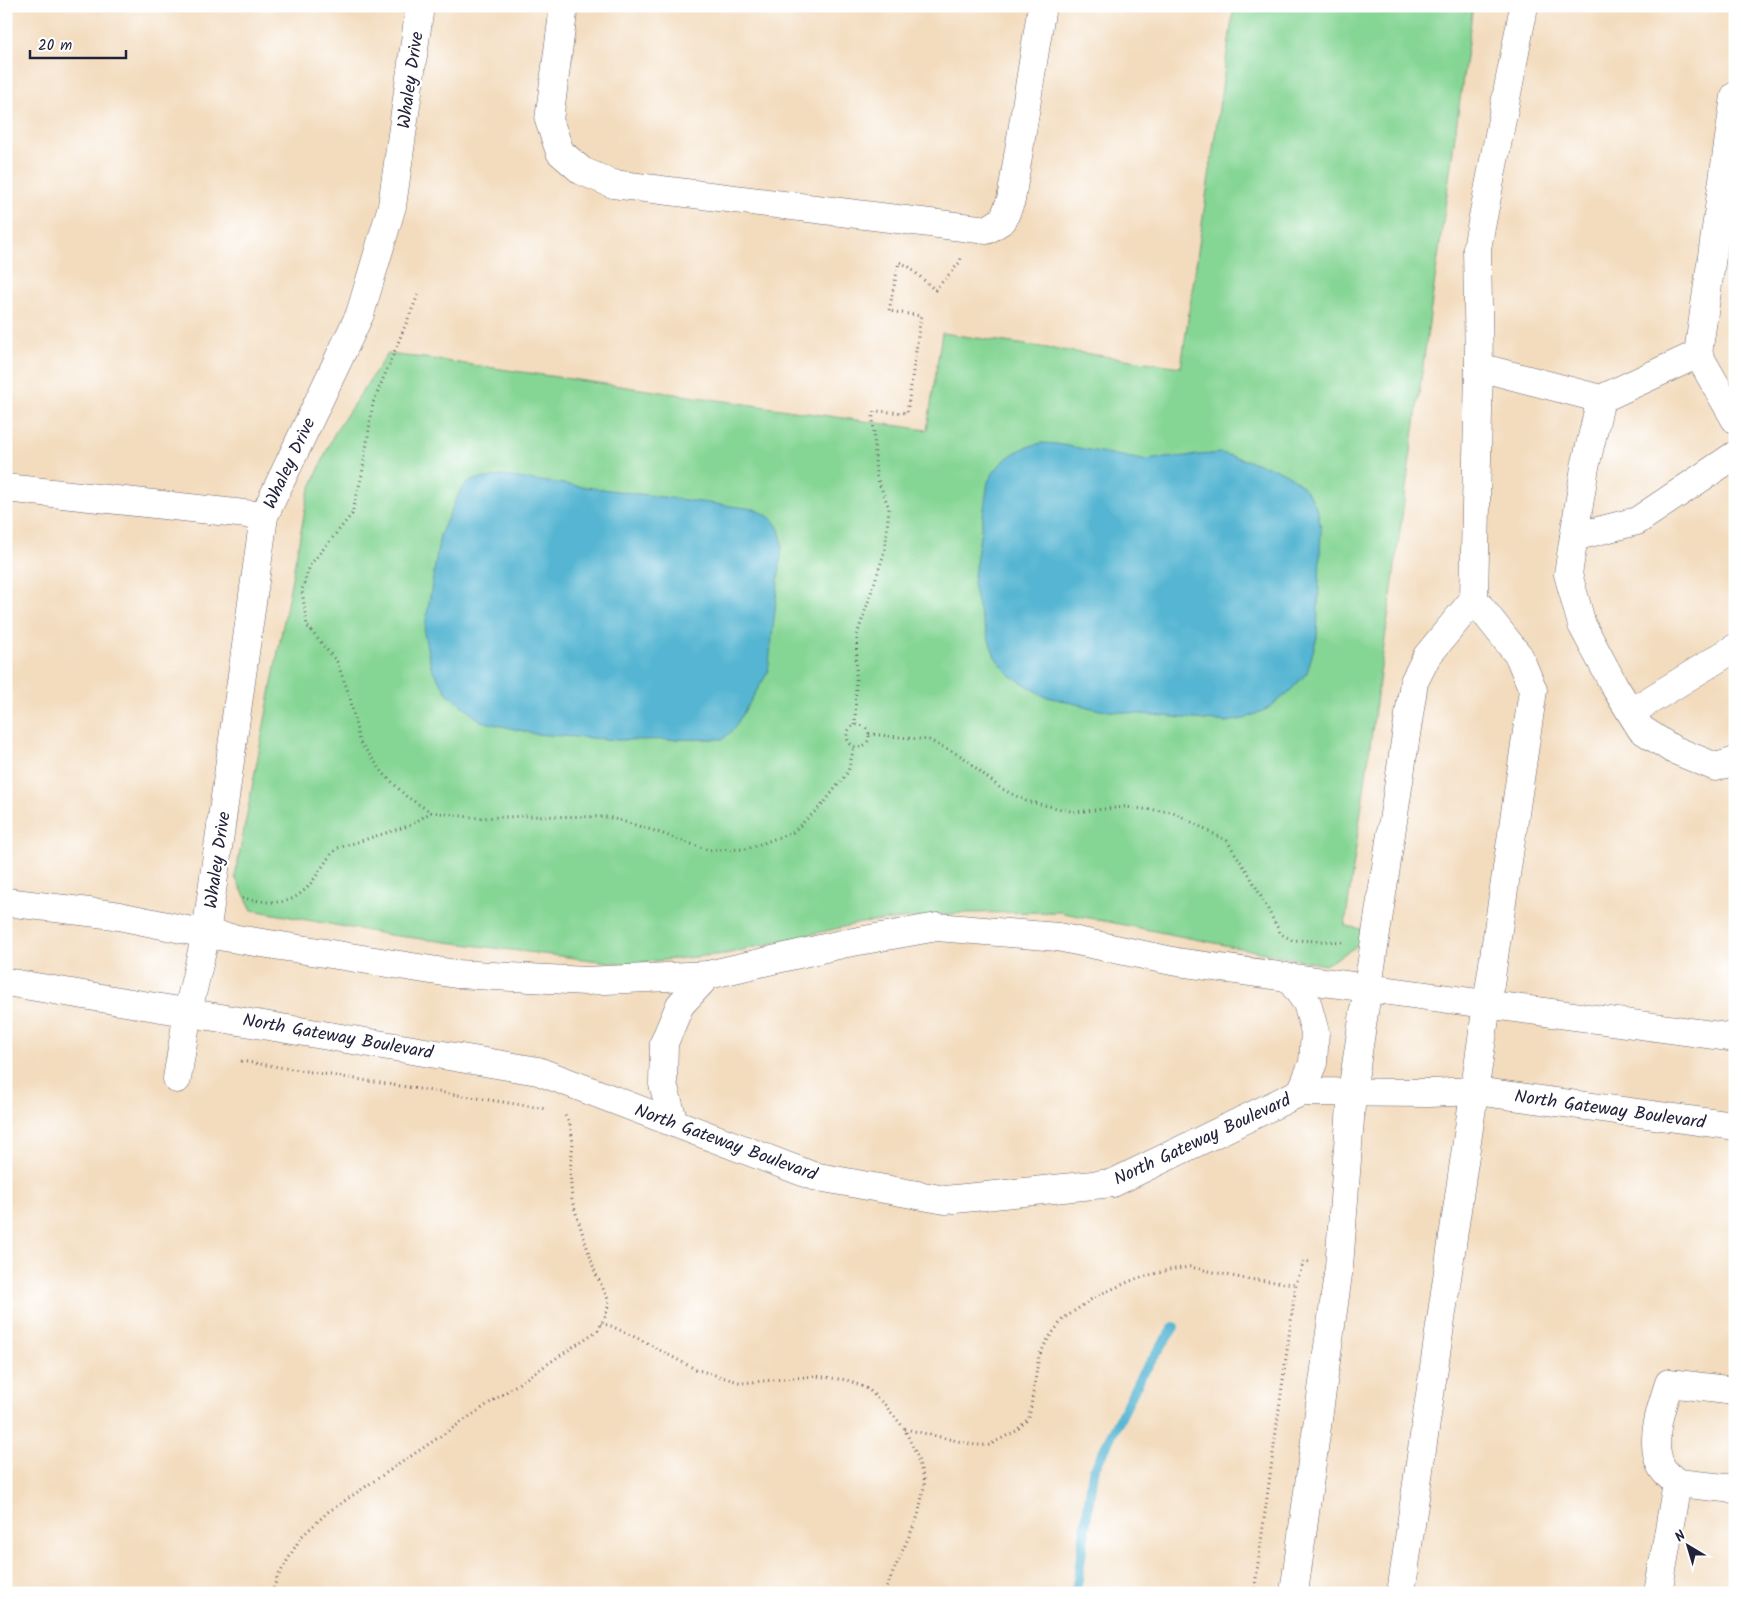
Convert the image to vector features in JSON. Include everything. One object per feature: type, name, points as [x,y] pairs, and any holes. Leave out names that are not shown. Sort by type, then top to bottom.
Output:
[{"type":"main road","name":"Whaley Drive","points":[[177,1078],[188,1011],[206,934],[264,516],[360,314],[392,206],[420,6]]},
{"type":"main road","points":[[564,6],[549,120],[560,152],[582,171],[613,184],[987,230],[1003,220],[1011,200],[1042,6]]},
{"type":"main road","points":[[1294,1593],[1339,1267],[1352,1092],[1414,682],[1428,656],[1474,599],[1479,367],[1477,248],[1524,6]]},
{"type":"main road","points":[[1735,96],[1698,354],[1735,419]]},
{"type":"main road","points":[[1479,367],[1601,399],[1698,354]]},
{"type":"main road","points":[[1601,399],[1585,467],[1568,574],[1582,625],[1641,729],[1672,749],[1716,767],[1735,762]]},
{"type":"main road","points":[[1574,537],[1637,521],[1735,455]]},
{"type":"main road","points":[[6,488],[264,516]]},
{"type":"main road","points":[[1400,1593],[1533,690],[1519,656],[1474,599]]},
{"type":"main road","points":[[1631,712],[1735,648]]},
{"type":"main road","points":[[6,902],[114,915],[206,934],[456,974],[586,981],[708,974],[842,944],[937,927],[1058,936],[1177,962],[1735,1038]]},
{"type":"main road","points":[[674,1124],[662,1084],[664,1043],[680,1005],[708,974]]},
{"type":"main road","points":[[1289,978],[1307,1003],[1315,1032],[1313,1063],[1301,1092]]},
{"type":"main road","name":"North Gateway Boulevard","points":[[6,982],[538,1071],[813,1176],[945,1200],[1113,1183],[1301,1092],[1475,1091],[1735,1126]]},
{"type":"main road","points":[[1735,1391],[1669,1383],[1660,1412],[1656,1446],[1661,1468],[1677,1483],[1735,1489]]},
{"type":"main road","points":[[1658,1593],[1677,1483]]},
{"type":"path","points":[[855,725],[857,635],[885,551],[889,508],[876,475],[873,418],[875,412],[907,413],[921,316],[889,312],[899,262],[908,266],[935,290],[960,262],[965,227]]},
{"type":"path","points":[[418,295],[373,403],[362,475],[352,514],[310,565],[302,590],[307,626],[337,662],[350,697],[359,741],[384,774],[407,797],[431,812],[478,818],[528,816],[608,817],[708,850],[747,849],[793,832],[817,810],[848,772],[854,747]]},
{"type":"path","points":[[855,725],[866,728],[869,734],[865,745],[860,748],[849,744],[846,738],[850,727],[855,725]]},
{"type":"path","points":[[869,734],[929,740],[963,757],[1000,788],[1026,801],[1075,812],[1124,808],[1173,812],[1227,841],[1250,876],[1281,934],[1292,940],[1350,941],[1360,953],[1373,957]]},
{"type":"path","points":[[212,892],[275,904],[296,898],[301,895],[318,874],[331,853],[338,848],[411,825],[431,812]]},
{"type":"path","points":[[241,1060],[555,1111]]},
{"type":"path","points":[[272,1593],[277,1578],[301,1537],[328,1512],[598,1330],[606,1315],[609,1301],[595,1272],[572,1201],[570,1171],[573,1143],[570,1124],[563,1112]]},
{"type":"path","points":[[1254,1593],[1296,1284],[1304,1261],[1339,1267]]},
{"type":"path","points":[[904,1428],[975,1444],[989,1445],[1016,1431],[1030,1418],[1034,1380],[1040,1356],[1048,1339],[1063,1319],[1096,1296],[1135,1279],[1168,1270],[1190,1267],[1246,1278],[1296,1284]]},
{"type":"path","points":[[601,1324],[609,1325],[639,1339],[696,1369],[742,1383],[816,1376],[847,1380],[868,1389],[885,1405],[904,1428],[926,1482],[918,1516],[884,1593]]},
{"type":"green space","points":[[1234,6],[1473,6],[1345,926],[1362,929],[1359,945],[1325,965],[1059,912],[962,913],[861,923],[725,954],[624,964],[390,935],[252,910],[235,877],[308,494],[334,434],[387,354],[927,430],[942,333],[1181,367]]},
{"type":"water","points":[[1042,443],[1057,444],[1143,460],[1221,453],[1277,469],[1301,485],[1311,497],[1318,512],[1321,529],[1317,637],[1307,673],[1287,694],[1267,709],[1244,719],[1226,722],[1100,710],[1044,696],[1010,675],[995,657],[978,607],[973,583],[988,482],[998,467],[1010,456],[1017,451]]},
{"type":"water","points":[[502,476],[754,509],[766,515],[775,523],[782,540],[782,547],[768,672],[733,730],[723,739],[617,740],[535,734],[481,721],[447,693],[431,667],[424,633],[440,535],[460,491],[471,480]]},
{"type":"waterway","points":[[1076,1593],[1093,1472],[1141,1376],[1174,1327]]}]
